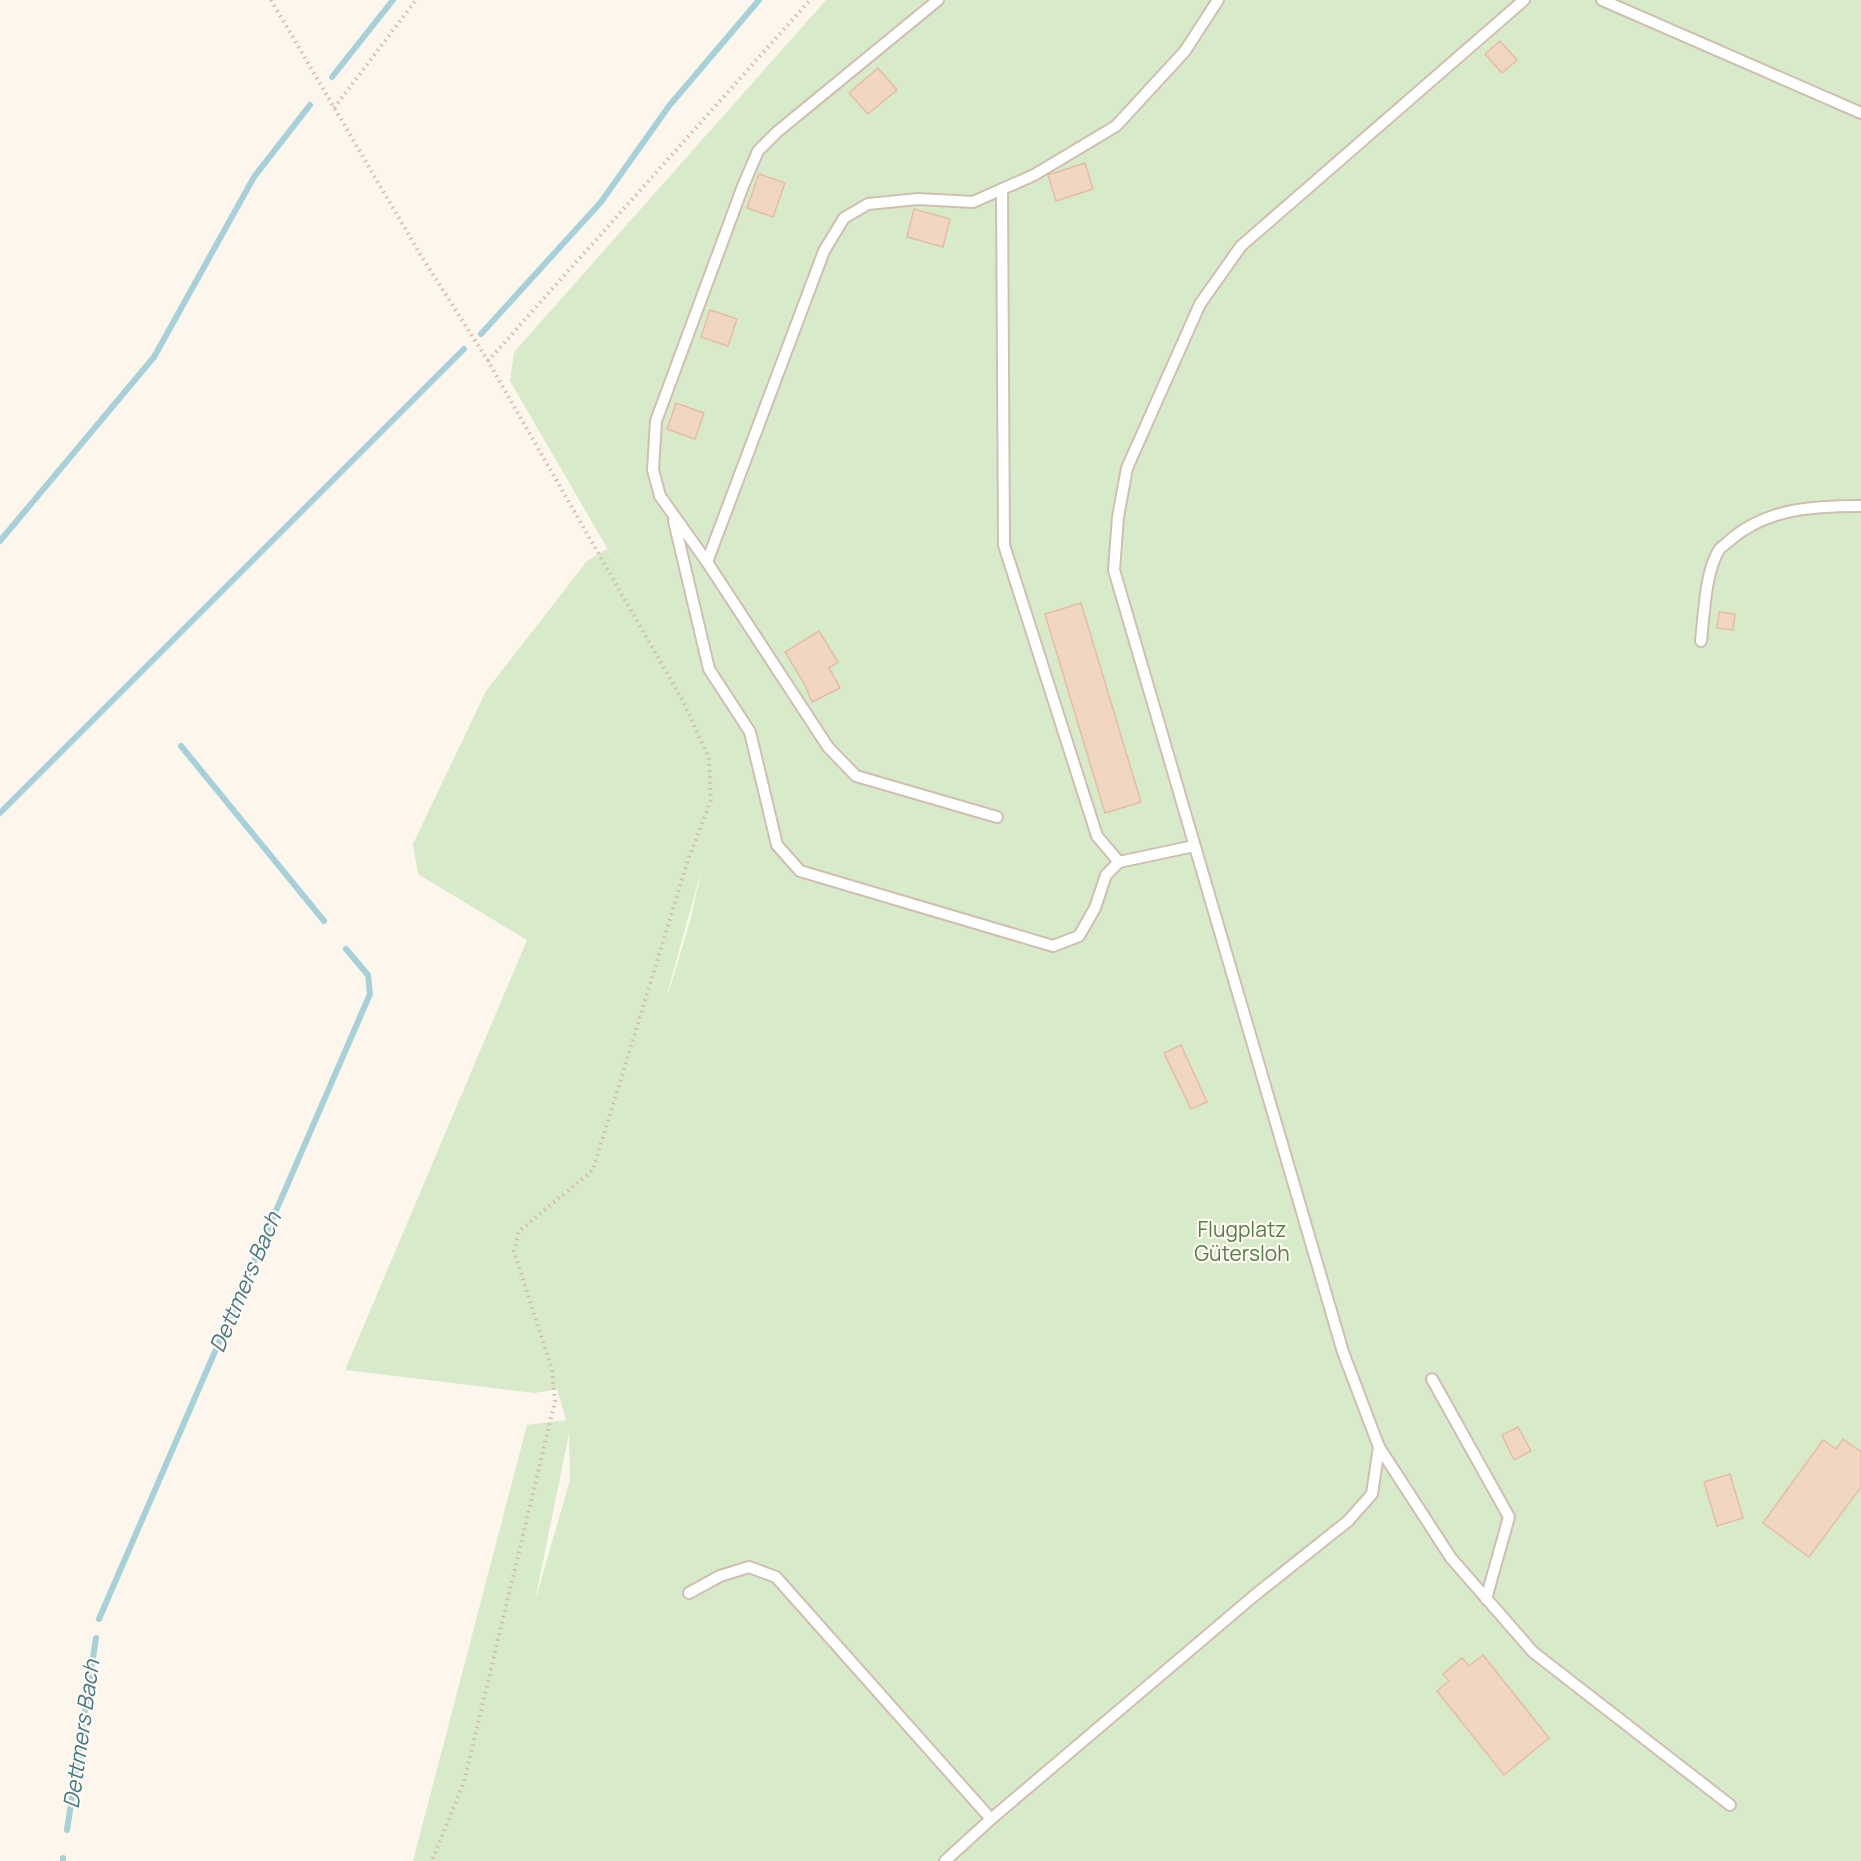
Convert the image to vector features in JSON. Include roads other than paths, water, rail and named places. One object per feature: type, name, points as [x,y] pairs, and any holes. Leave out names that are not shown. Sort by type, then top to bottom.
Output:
[{"type":"lane","points":[[938,0],[777,132],[759,151],[743,186],[656,421],[653,470],[660,496],[672,515],[707,562],[828,747],[856,776],[997,817]]},
{"type":"lane","points":[[707,562],[824,251],[844,218],[868,204],[918,199],[973,202],[1034,175],[1116,126],[1185,51],[1218,0]]},
{"type":"lane","points":[[1524,0],[1241,246],[1200,304],[1127,468],[1118,517],[1114,570],[1343,1352],[1379,1447],[1451,1558],[1533,1652],[1730,1805]]},
{"type":"lane","points":[[1602,0],[1861,113]]},
{"type":"lane","points":[[1002,189],[1004,544],[1097,836],[1119,862]]},
{"type":"lane","points":[[1701,641],[1709,579],[1719,550],[1743,528],[1785,512],[1827,506],[1861,506]]},
{"type":"lane","points":[[672,515],[709,669],[750,732],[777,845],[800,871],[1053,946],[1079,936],[1095,908],[1106,875],[1119,862],[1194,846]]},
{"type":"lane","points":[[1432,1379],[1509,1517],[1486,1599]]},
{"type":"lane","points":[[945,1861],[991,1819],[1255,1595],[1348,1521],[1372,1494],[1379,1447]]},
{"type":"lane","points":[[689,1593],[720,1576],[749,1567],[777,1577],[991,1819]]},
{"type":"waterway","points":[[332,77],[393,0]]},
{"type":"waterway","points":[[481,334],[601,202],[669,106],[759,0]]},
{"type":"waterway","points":[[0,541],[154,357],[254,177],[310,105]]},
{"type":"waterway","points":[[0,813],[464,349]]},
{"type":"waterway","name":"Dettmers Bach","points":[[181,746],[324,921]]},
{"type":"waterway","name":"Dettmers Bach","points":[[99,1619],[370,994],[368,975],[346,949]]},
{"type":"waterway","name":"Dettmers Bach","points":[[67,1830],[96,1638]]},
{"type":"park label","name":"Flugplatz Gütersloh","points":[[1242,1241]]}]
